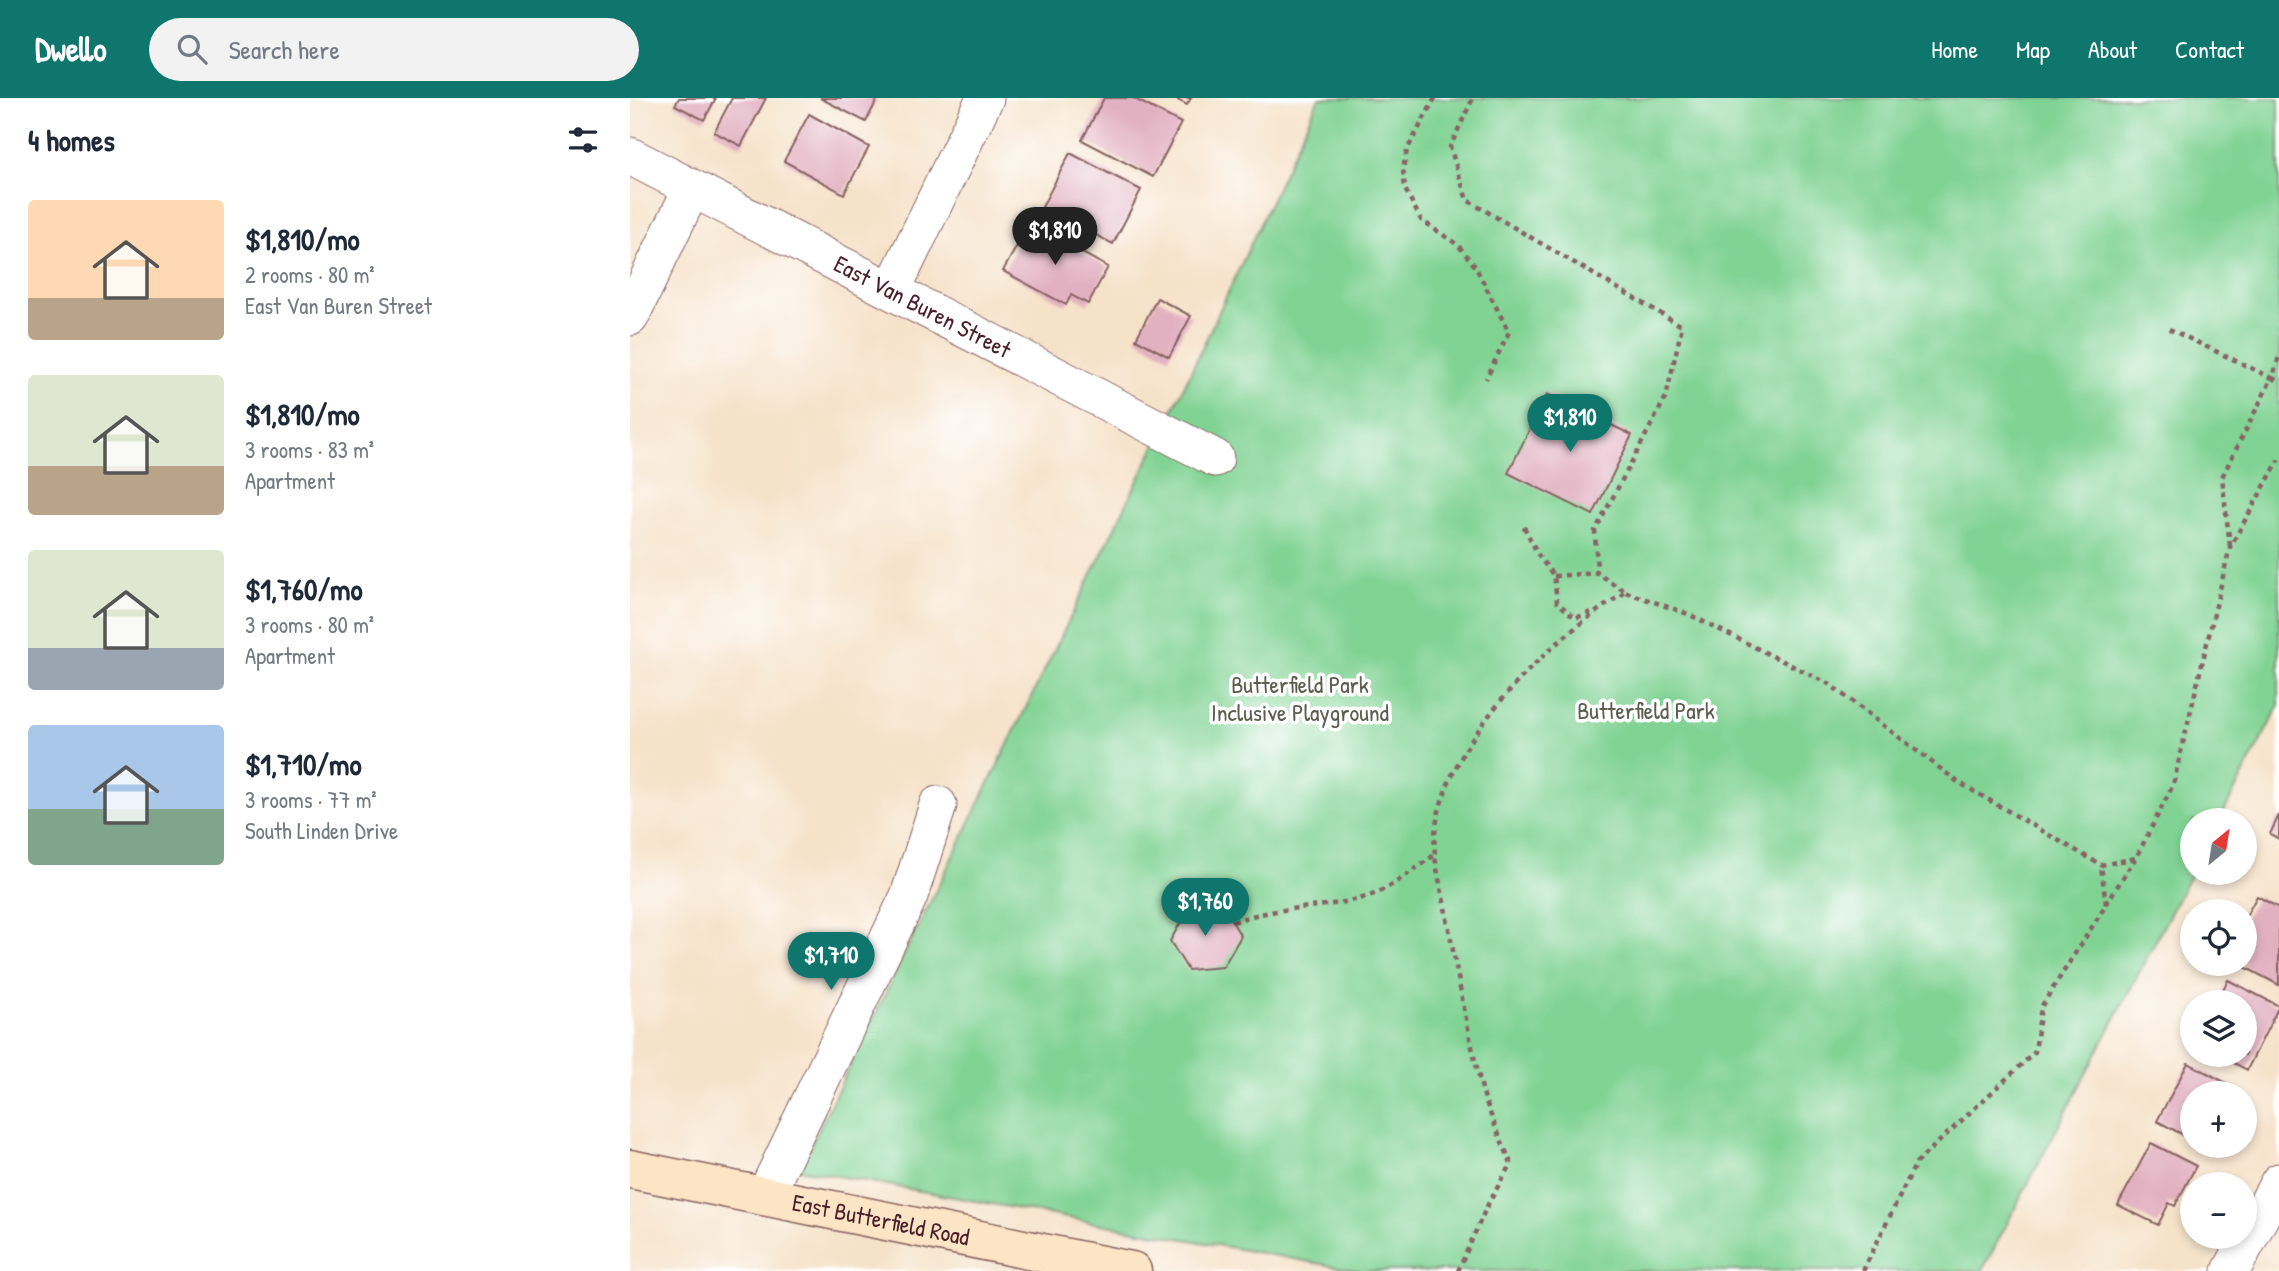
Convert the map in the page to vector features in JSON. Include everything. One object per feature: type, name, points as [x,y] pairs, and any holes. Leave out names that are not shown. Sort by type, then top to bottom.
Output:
[{"type":"main road","name":"East Butterfield Road","points":[[630,1169],[1132,1271]]},
{"type":"street","points":[[892,290],[985,98]]},
{"type":"street","name":"East Van Buren Street","points":[[630,156],[1215,458]]},
{"type":"street","points":[[630,317],[692,188]]},
{"type":"street","points":[[765,1196],[909,896],[938,805]]},
{"type":"street","points":[[2231,1271],[2279,1182]]},
{"type":"path","points":[[1435,98],[1407,150],[1403,169],[1405,189],[1421,219],[1458,245],[1475,266],[1509,332],[1486,379]]},
{"type":"path","points":[[1473,98],[1450,147],[1467,200],[1682,326],[1666,397],[1595,531],[1597,573]]},
{"type":"path","points":[[2169,329],[2279,381]]},
{"type":"path","points":[[2230,547],[2222,477],[2272,379],[2279,357]]},
{"type":"path","points":[[1863,1271],[1916,1163],[2035,1052],[2041,1007],[2136,858],[2173,785],[2230,547],[2279,460]]},
{"type":"path","points":[[1524,527],[1540,558],[1554,576],[1557,602],[1575,618],[1594,611],[1626,592]]},
{"type":"path","points":[[1554,576],[1597,573],[1626,592],[1688,614],[1829,684],[1958,782],[2101,865],[2136,858]]},
{"type":"path","points":[[1458,1271],[1486,1208],[1511,1163],[1483,1091],[1434,835],[1440,807],[1457,767],[1487,717],[1517,682],[1594,611]]},
{"type":"path","points":[[1233,922],[1273,909],[1325,905],[1370,895],[1436,855]]},
{"type":"path","points":[[2101,865],[2106,905]]},
{"type":"green space","name":"Butterfield Park","points":[[1319,98],[2279,98],[2279,706],[2226,808],[2180,808],[2180,886],[2185,886],[1982,1271],[1360,1271],[799,1169],[1182,391]]},
{"type":"building","points":[[679,98],[716,98],[704,120],[675,105]]},
{"type":"building","points":[[732,98],[766,98],[741,146],[714,132]]},
{"type":"building","points":[[820,98],[878,98],[866,122]]},
{"type":"building","points":[[1104,98],[1133,98],[1181,123],[1153,177],[1082,140]]},
{"type":"building","points":[[1174,98],[1191,98],[1187,105]]},
{"type":"building","points":[[809,114],[869,147],[844,194],[784,161]]},
{"type":"building","points":[[1070,153],[1141,190],[1113,244],[1042,207]]},
{"type":"building","points":[[1029,224],[1108,267],[1088,304],[1071,295],[1066,305],[1003,271]]},
{"type":"building","points":[[1157,298],[1191,316],[1169,357],[1136,339]]},
{"type":"building","points":[[1547,394],[1632,435],[1593,515],[1508,473]]},
{"type":"building","points":[[2279,815],[2279,839],[2270,834]]},
{"type":"building","points":[[2257,896],[2279,908],[2279,985],[2257,973]]},
{"type":"building","points":[[1223,907],[1241,936],[1223,967],[1188,970],[1170,941],[1189,908]]},
{"type":"building","points":[[2228,980],[2248,990],[2223,990]]},
{"type":"building","points":[[2257,995],[2279,1006],[2257,1050]]},
{"type":"building","points":[[2186,1067],[2196,1067],[2222,1081],[2180,1081],[2180,1133],[2157,1121]]},
{"type":"building","points":[[2151,1143],[2196,1166],[2193,1172],[2180,1172],[2180,1196],[2175,1206],[2169,1203],[2158,1225],[2118,1205]]},
{"type":"park label","name":"Butterfield Park Inclusive Playground","points":[[1300,699]]}]
